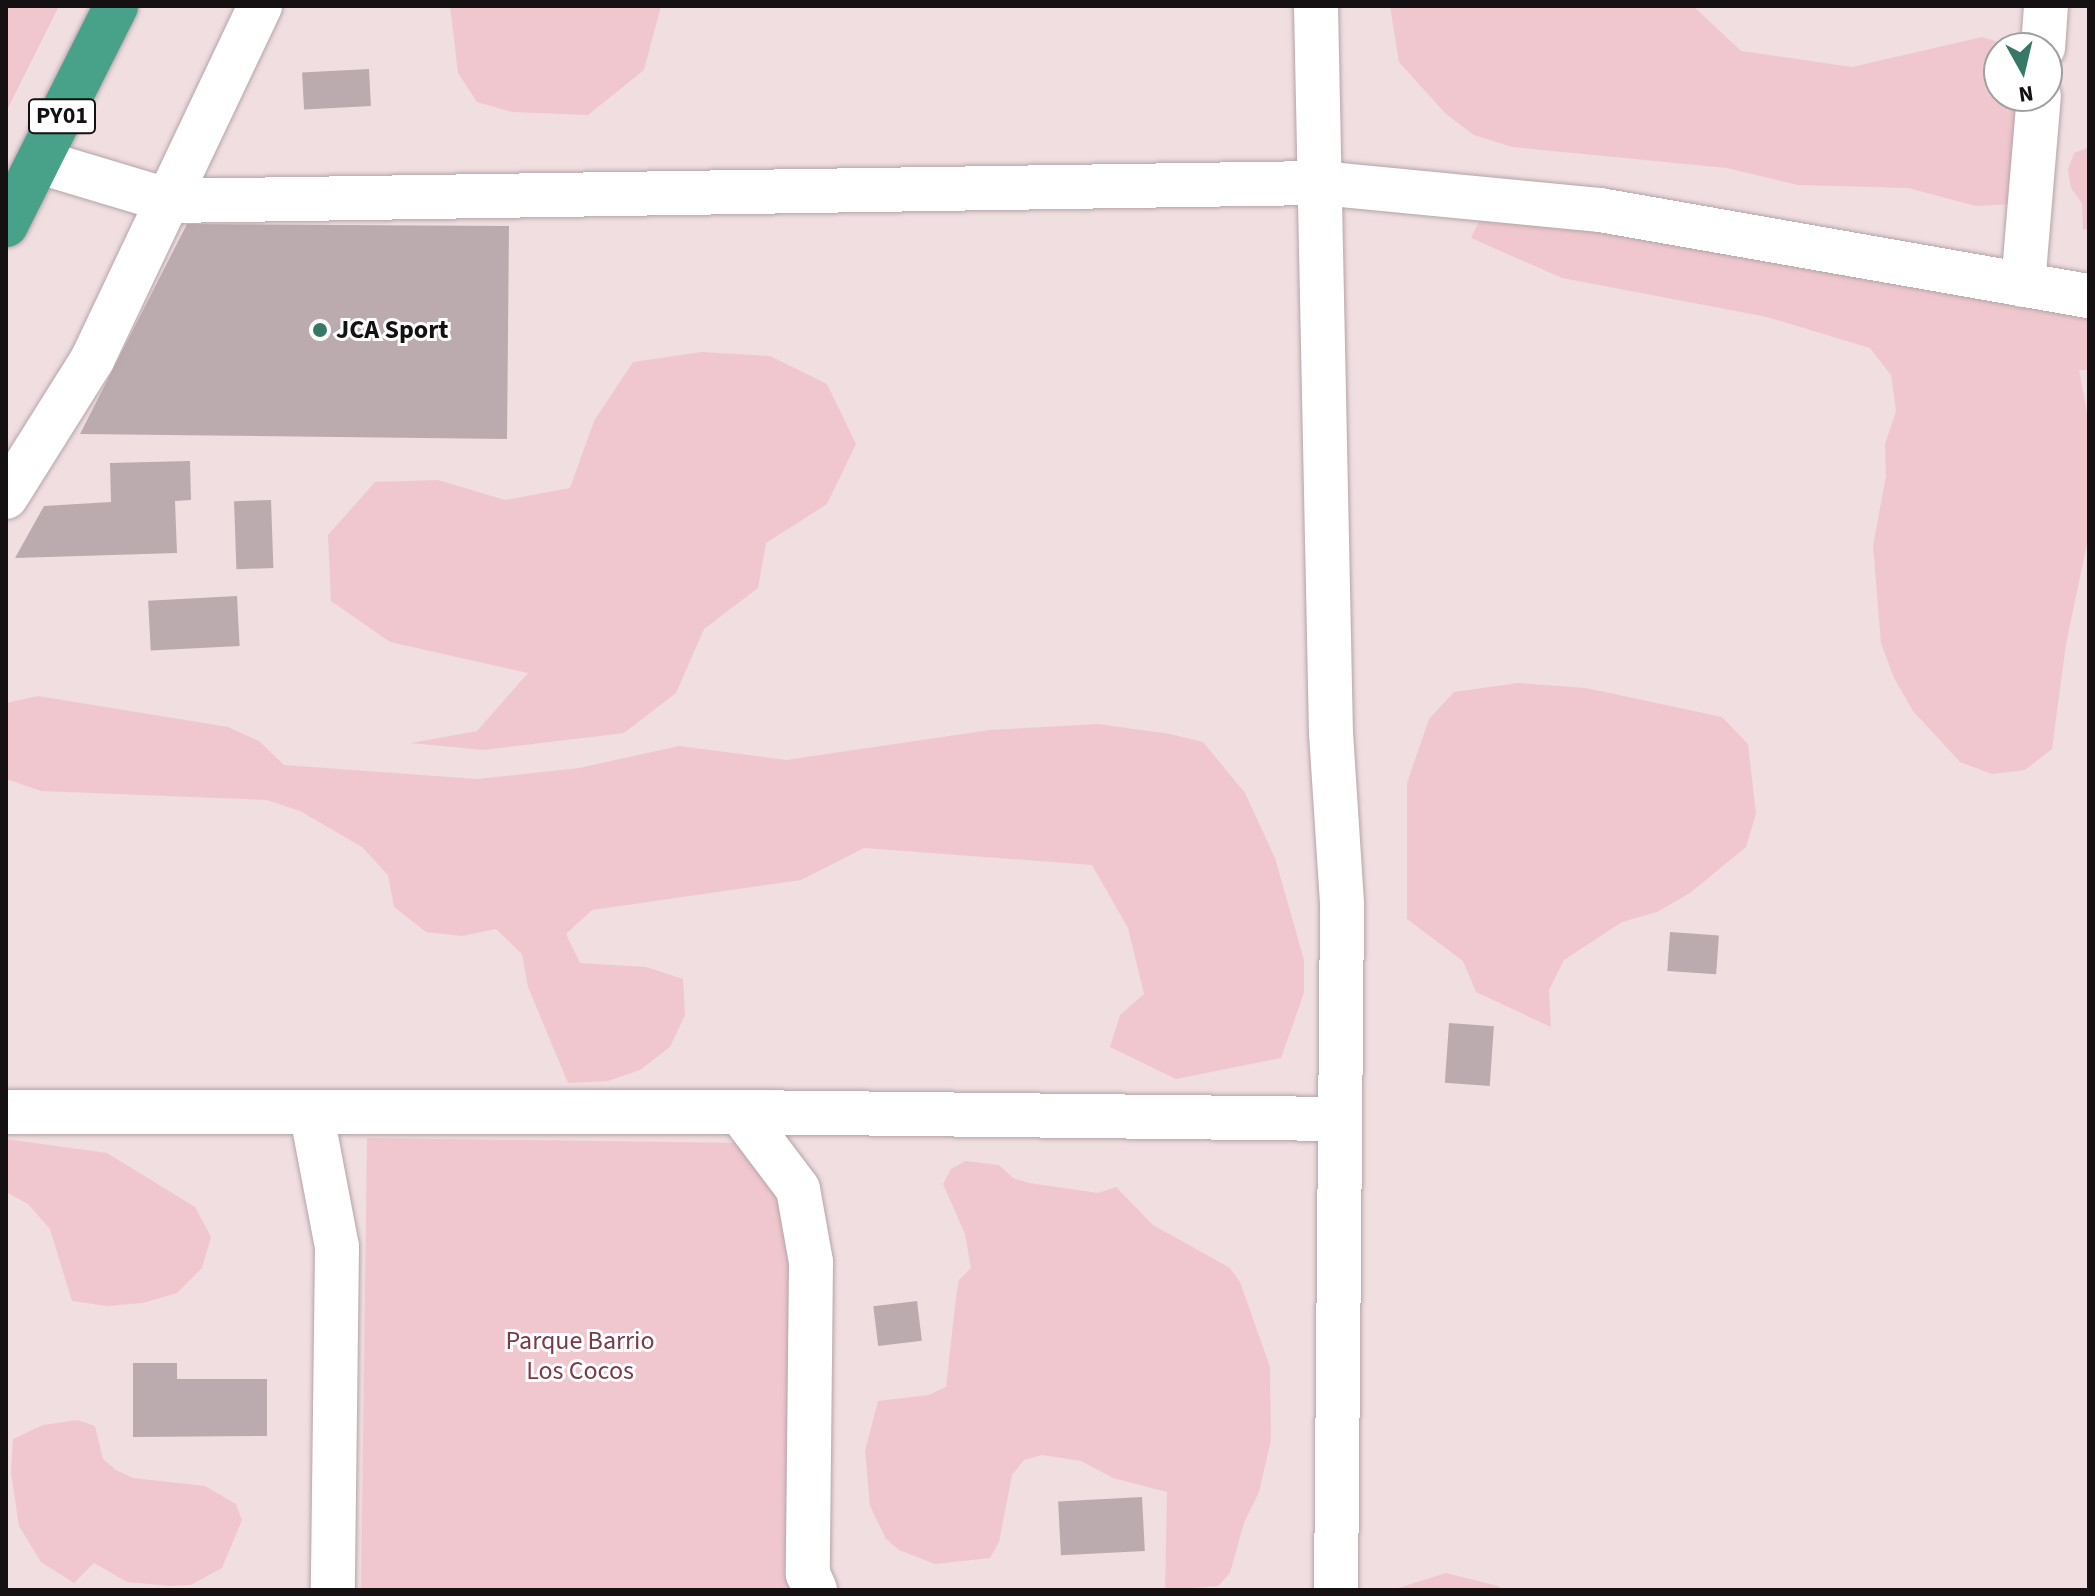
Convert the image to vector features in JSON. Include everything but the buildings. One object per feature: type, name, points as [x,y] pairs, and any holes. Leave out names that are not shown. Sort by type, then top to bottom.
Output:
[{"type":"highway","name":"PY01","points":[[6,225],[116,6]]},
{"type":"street","points":[[6,497],[92,360],[260,6]]},
{"type":"street","points":[[1316,6],[1331,733],[1342,905],[1336,1590]]},
{"type":"street","points":[[2044,32],[2046,6]]},
{"type":"street","points":[[2023,285],[2038,112]]},
{"type":"street","points":[[40,162],[170,201],[1320,183],[1600,210],[2089,296]]},
{"type":"street","points":[[6,1112],[312,1116],[740,1112],[1340,1119]]},
{"type":"street","points":[[740,1112],[798,1189],[811,1262],[808,1574],[815,1590]]},
{"type":"street","points":[[312,1116],[337,1247],[333,1590]]},
{"type":"green space","points":[[6,6],[59,6],[6,112]]},
{"type":"green space","points":[[450,6],[661,6],[644,70],[588,115],[512,112],[477,102],[458,73]]},
{"type":"green space","points":[[1390,6],[1693,6],[1741,51],[1852,67],[1983,37],[1983,112],[2036,112],[2011,204],[1976,206],[1908,188],[1798,185],[1727,168],[1512,147],[1474,135],[1446,114],[1399,62]]},
{"type":"green space","points":[[2089,147],[2089,229],[2083,230],[2082,203],[2071,188],[2068,170],[2074,153]]},
{"type":"green space","points":[[1486,207],[2089,282],[2089,370],[2079,370],[2089,422],[2089,534],[2066,644],[2052,749],[2025,770],[1992,774],[1960,762],[1913,711],[1894,678],[1881,643],[1873,546],[1886,476],[1885,444],[1896,411],[1891,375],[1870,348],[1767,317],[1562,278],[1471,238]]},
{"type":"green space","points":[[702,352],[770,356],[827,384],[856,444],[827,504],[766,543],[758,588],[704,629],[676,693],[624,733],[483,750],[411,743],[477,731],[528,673],[390,642],[331,601],[328,535],[375,482],[438,480],[505,500],[570,488],[594,421],[633,362]]},
{"type":"green space","points":[[1518,683],[1586,688],[1722,717],[1748,744],[1756,814],[1746,847],[1690,893],[1657,912],[1622,922],[1564,960],[1549,990],[1551,1027],[1476,992],[1463,961],[1407,919],[1407,783],[1429,719],[1454,692]]},
{"type":"green space","points":[[38,696],[228,727],[259,741],[284,765],[477,779],[579,768],[679,746],[786,760],[990,730],[1098,724],[1170,734],[1203,742],[1245,793],[1275,858],[1304,960],[1304,993],[1281,1058],[1176,1079],[1110,1047],[1120,1015],[1144,994],[1128,928],[1092,865],[864,848],[801,880],[592,910],[566,934],[580,963],[646,967],[683,979],[685,1015],[670,1047],[640,1070],[608,1081],[568,1083],[528,987],[522,954],[496,929],[462,936],[426,932],[394,907],[388,875],[362,847],[300,811],[267,800],[41,791],[6,779],[6,703]]},
{"type":"green space","name":"Parque Barrio Los Cocos","points":[[367,1138],[748,1143],[797,1226],[791,1590],[361,1590]]},
{"type":"green space","points":[[6,1139],[107,1153],[195,1207],[211,1237],[202,1268],[177,1293],[143,1303],[107,1306],[72,1301],[50,1229],[28,1204],[6,1192]]},
{"type":"green space","points":[[965,1161],[999,1165],[1013,1178],[1029,1183],[1098,1193],[1116,1187],[1153,1225],[1230,1268],[1240,1282],[1270,1367],[1271,1440],[1259,1492],[1244,1523],[1230,1573],[1218,1586],[1165,1590],[1167,1492],[1113,1478],[1081,1461],[1042,1455],[1024,1460],[1012,1475],[999,1542],[990,1558],[935,1564],[899,1550],[886,1539],[870,1506],[865,1451],[878,1401],[929,1395],[946,1387],[959,1280],[971,1268],[965,1234],[943,1184],[951,1169]]},
{"type":"green space","points":[[78,1420],[95,1426],[103,1459],[116,1470],[133,1478],[205,1486],[236,1504],[242,1520],[222,1568],[191,1585],[169,1586],[127,1582],[94,1563],[74,1583],[41,1562],[19,1526],[11,1473],[13,1439],[43,1425]]},
{"type":"green space","points":[[1446,1573],[1498,1586],[1504,1590],[1392,1590]]},
{"type":"place","name":"JCA Sport","points":[[320,330]]}]
